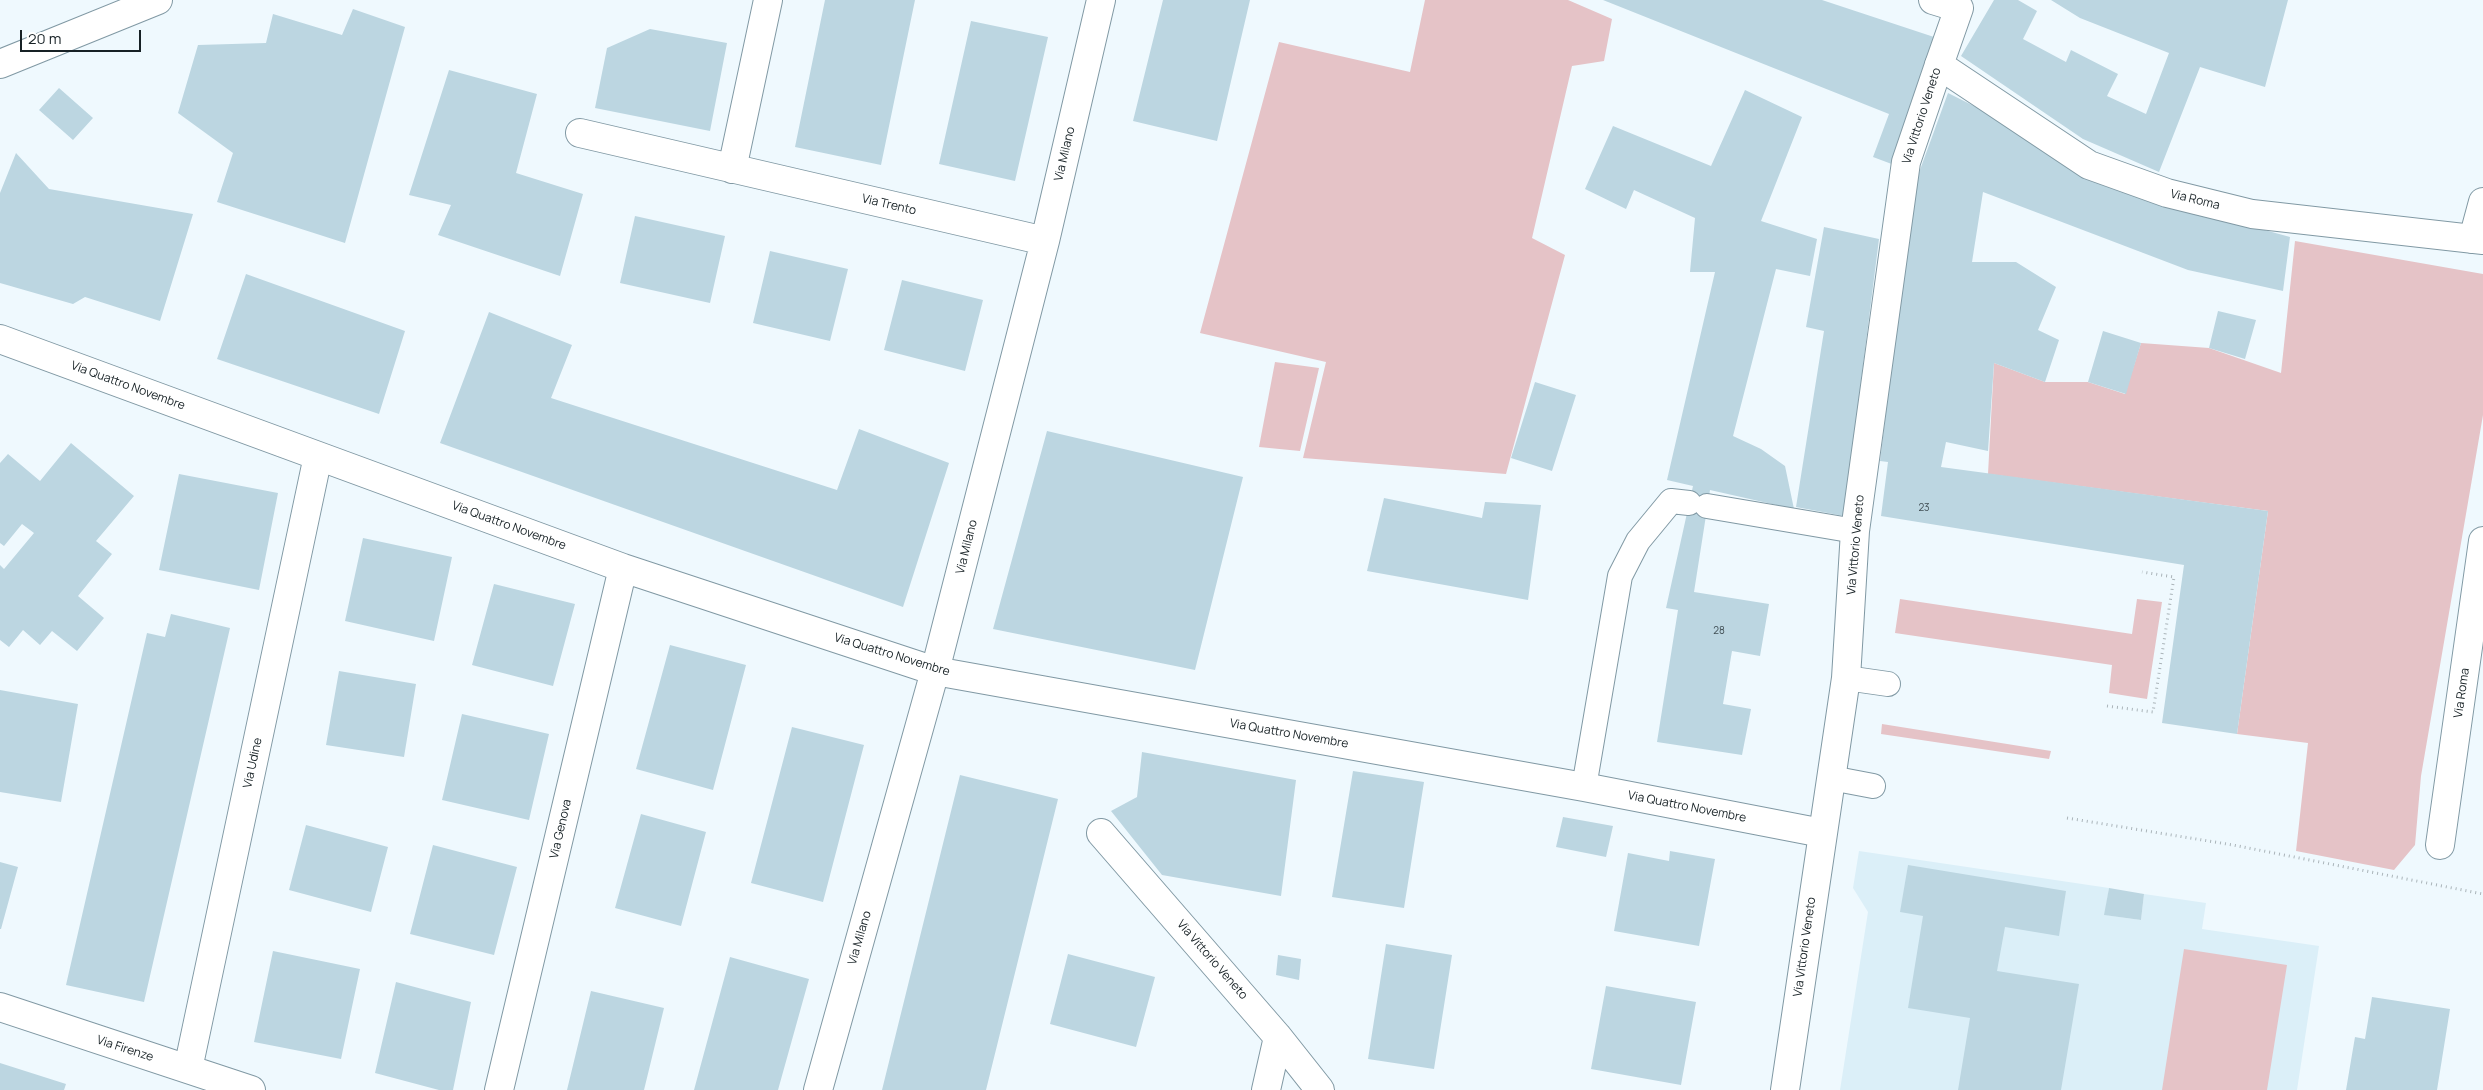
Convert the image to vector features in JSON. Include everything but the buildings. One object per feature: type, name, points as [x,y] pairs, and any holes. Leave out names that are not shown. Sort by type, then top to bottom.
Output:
[{"type":"street","points":[[0,64],[158,0]]},
{"type":"street","points":[[732,169],[768,0]]},
{"type":"street","name":"Via Milano","points":[[818,1090],[935,671],[1045,241],[1101,0]]},
{"type":"street","points":[[1933,0],[1961,4]]},
{"type":"street","name":"Via Vittorio Veneto","points":[[1785,1090],[1846,678],[1855,531],[1906,162],[1961,4]]},
{"type":"street","name":"Via Roma","points":[[1939,66],[2089,166],[2167,193],[2252,214],[2478,239]]},
{"type":"street","name":"Via Trento","points":[[580,133],[1045,241]]},
{"type":"street","points":[[2478,239],[2483,202]]},
{"type":"street","name":"Via Quattro Novembre","points":[[0,339],[623,568],[935,671],[1584,787],[1822,832]]},
{"type":"street","name":"Via Udine","points":[[188,1069],[318,456]]},
{"type":"street","name":"Via Roma","points":[[2440,845],[2483,542]]},
{"type":"street","name":"Via Genova","points":[[499,1090],[623,568]]},
{"type":"street","name":"Via Vittorio Veneto","points":[[1101,832],[1278,1036],[1320,1090]]},
{"type":"street","name":"Via Firenze","points":[[0,1007],[251,1090]]},
{"type":"street","points":[[1266,1090],[1278,1036]]},
{"type":"lane","points":[[1584,787],[1620,576],[1638,541],[1671,501],[1855,531]]},
{"type":"lane","points":[[1846,678],[1888,684]]},
{"type":"lane","points":[[1831,778],[1873,786]]},
{"type":"path","points":[[2107,706],[2153,712],[2174,577],[2142,572]]},
{"type":"path","points":[[2067,818],[2233,845],[2483,894]]},
{"type":"shaded area","points":[[1425,0],[1568,0],[1612,19],[1604,61],[1572,66],[1532,238],[1565,255],[1506,474],[1303,458],[1326,362],[1200,333],[1279,42],[1410,72]]},
{"type":"shaded area","points":[[2295,241],[2483,274],[2483,415],[2421,776],[2415,845],[2394,870],[2296,851],[2308,743],[2237,734],[2268,511],[1988,474],[1994,363],[2045,382],[2088,382],[2125,394],[2141,343],[2209,348],[2281,373]]},
{"type":"shaded area","points":[[1275,362],[1319,368],[1300,451],[1259,447]]},
{"type":"shaded area","points":[[1900,599],[2132,634],[2137,599],[2162,602],[2147,699],[2109,693],[2112,665],[1895,633]]},
{"type":"shaded area","points":[[1882,724],[2051,751],[2049,759],[1881,734]]},
{"type":"shaded area","points":[[1859,851],[2109,888],[2105,915],[2141,920],[2144,894],[2206,903],[2202,929],[2319,946],[2297,1090],[1840,1090],[1868,912],[1853,888]]},
{"type":"shaded area","points":[[2184,949],[2287,965],[2267,1090],[2162,1090]]}]
